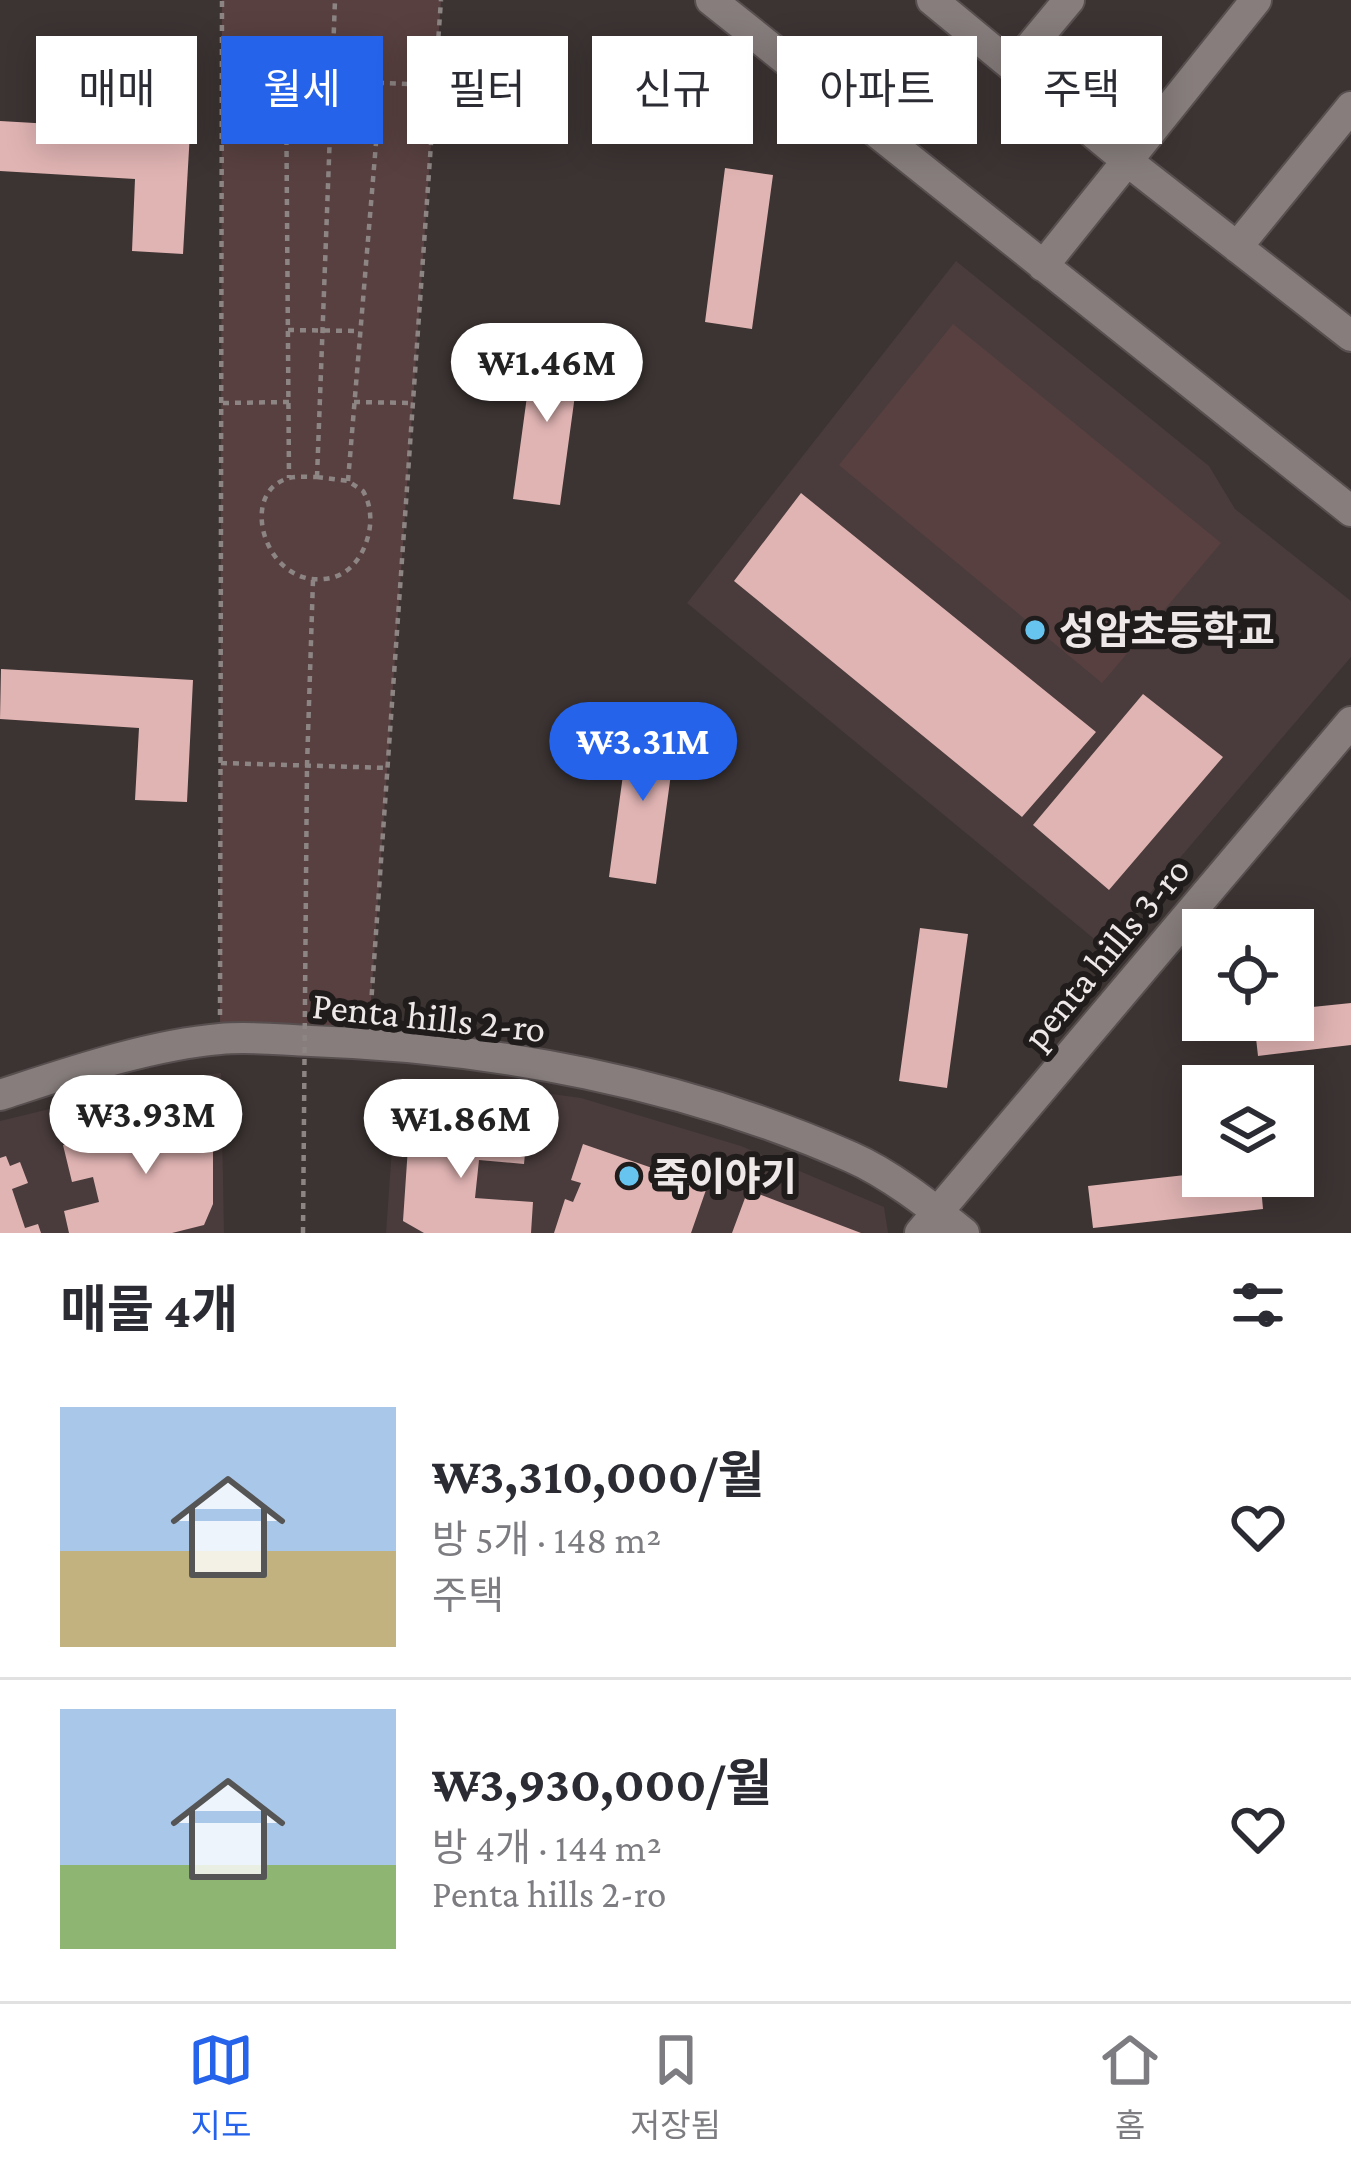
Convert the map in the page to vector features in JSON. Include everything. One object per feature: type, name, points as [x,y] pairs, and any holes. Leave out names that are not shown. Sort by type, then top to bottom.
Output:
[{"type":"street","points":[[711,0],[1351,512]]},
{"type":"street","points":[[932,0],[1001,56]]},
{"type":"street","points":[[1039,36],[1070,0]]},
{"type":"street","points":[[1043,266],[1256,0]]},
{"type":"street","points":[[1237,248],[1351,107]]},
{"type":"street","points":[[1107,144],[1237,248],[1348,326]]},
{"type":"street","name":"penta hills 3-ro","points":[[928,1222],[1351,722]]},
{"type":"street","name":"Penta hills 2-ro","points":[[0,1095],[90,1065],[220,1039],[368,1043],[499,1058],[587,1075],[740,1115],[855,1158],[928,1222],[964,1233]]},
{"type":"path","points":[[222,0],[222,36]]},
{"type":"path","points":[[334,36],[335,0]]},
{"type":"path","points":[[439,36],[441,0]]},
{"type":"path","points":[[220,1039],[222,144]]},
{"type":"path","points":[[287,144],[289,478]]},
{"type":"path","points":[[317,477],[330,144]]},
{"type":"path","points":[[348,481],[376,144]]},
{"type":"path","points":[[368,1043],[432,144]]},
{"type":"path","points":[[288,330],[360,331]]},
{"type":"path","points":[[221,403],[289,402]]},
{"type":"path","points":[[355,402],[414,403]]},
{"type":"path","points":[[317,477],[348,481],[363,490],[369,501],[371,518],[361,554],[347,572],[332,579],[294,576],[278,564],[266,544],[264,501],[274,486],[289,478],[317,477]]},
{"type":"path","points":[[303,1233],[313,580]]},
{"type":"path","points":[[220,763],[389,768]]},
{"type":"shaded area","points":[[222,0],[441,0],[438,36],[407,36],[407,144],[431,144],[368,1043],[220,1039],[222,144],[383,144],[383,36],[222,36]]},
{"type":"shaded area","name":"성암초등학교","points":[[956,261],[1209,466],[1235,509],[1351,601],[1351,657],[1104,947],[687,603]]},
{"type":"shaded area","points":[[953,324],[1221,543],[1102,683],[839,465]]},
{"type":"shaded area","points":[[221,1073],[224,1233],[0,1233],[0,1121],[169,1080]]},
{"type":"shaded area","points":[[397,1078],[581,1098],[741,1146],[884,1207],[888,1233],[386,1233]]},
{"type":"building","points":[[0,121],[36,123],[36,144],[189,144],[183,254],[132,251],[135,179],[0,171]]},
{"type":"building","points":[[725,168],[773,175],[752,329],[705,322]]},
{"type":"building","points":[[534,345],[581,351],[560,505],[513,499]]},
{"type":"building","points":[[801,493],[1096,732],[1022,817],[734,581]]},
{"type":"building","points":[[1,669],[193,680],[187,802],[135,800],[139,728],[0,719]]},
{"type":"building","points":[[1143,694],[1223,757],[1109,890],[1033,825]]},
{"type":"building","points":[[630,724],[677,730],[656,884],[609,877]]},
{"type":"building","points":[[920,928],[968,934],[947,1088],[899,1081]]},
{"type":"building","points":[[1351,1003],[1351,1045],[1258,1056],[1256,1041],[1314,1041],[1314,1007]]},
{"type":"building","points":[[193,1110],[213,1129],[213,1204],[204,1225],[172,1233],[69,1233],[64,1211],[99,1202],[93,1177],[72,1182],[63,1145]]},
{"type":"building","points":[[426,1123],[527,1132],[524,1164],[479,1160],[475,1198],[533,1202],[531,1233],[424,1233],[403,1221],[409,1132]]},
{"type":"building","points":[[583,1144],[707,1187],[691,1233],[554,1233],[565,1199],[573,1202],[581,1183],[571,1180]]},
{"type":"building","points":[[6,1156],[10,1166],[20,1162],[28,1183],[12,1189],[25,1228],[38,1224],[41,1233],[0,1233],[0,1158]]},
{"type":"building","points":[[1182,1175],[1182,1197],[1262,1197],[1263,1209],[1093,1228],[1088,1186]]},
{"type":"building","points":[[748,1190],[861,1233],[732,1233]]},
{"type":"place","name":"성암초등학교","points":[[1035,630]]},
{"type":"place","name":"죽이야기","points":[[629,1176]]}]
